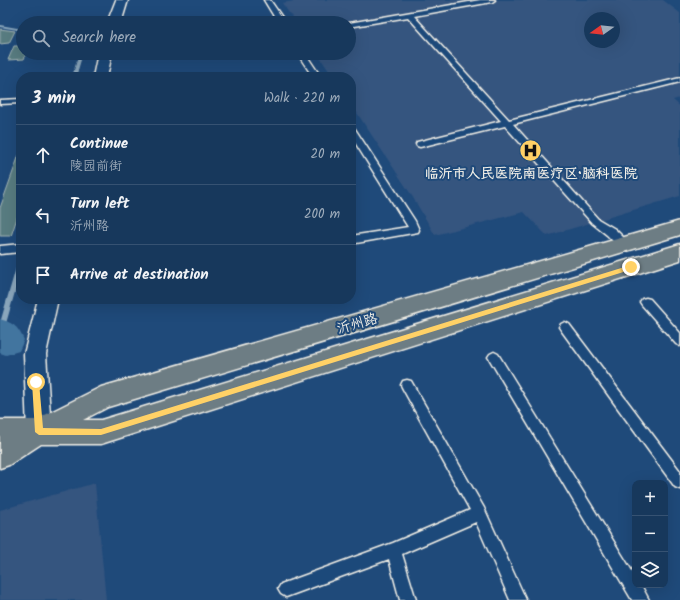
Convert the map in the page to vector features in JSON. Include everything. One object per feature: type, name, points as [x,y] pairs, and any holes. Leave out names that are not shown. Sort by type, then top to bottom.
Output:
[{"type":"main road","name":"沂州路","points":[[0,456],[39,432],[101,398],[680,228]]},
{"type":"main road","name":"沂州路","points":[[0,432],[101,432],[680,252]]},
{"type":"street","points":[[116,16],[122,0]]},
{"type":"street","points":[[101,72],[104,60]]},
{"type":"street","points":[[39,432],[35,354],[47,304]]},
{"type":"lane","points":[[267,0],[278,16]]},
{"type":"lane","points":[[356,24],[492,0]]},
{"type":"lane","points":[[410,15],[595,221],[611,232],[624,245]]},
{"type":"lane","points":[[306,60],[314,72]]},
{"type":"lane","points":[[420,144],[680,80]]},
{"type":"lane","points":[[0,102],[16,101]]},
{"type":"lane","points":[[356,137],[412,223],[414,230],[356,239]]},
{"type":"lane","points":[[0,250],[16,248]]},
{"type":"lane","points":[[646,302],[680,342]]},
{"type":"lane","points":[[565,327],[680,482]]},
{"type":"lane","points":[[494,357],[641,600]]},
{"type":"lane","points":[[407,385],[479,513],[518,600]]},
{"type":"lane","points":[[286,589],[394,550],[479,513]]},
{"type":"lane","points":[[394,550],[408,600]]},
{"type":"shaded area","name":"临沂市人民医院南医疗区·脑科医院","points":[[300,0],[663,0],[680,13],[680,98],[673,100],[680,106],[680,196],[547,236],[524,212],[435,235],[412,196],[356,112],[356,72],[330,72],[322,60],[356,60],[356,16],[291,16],[282,3]]},
{"type":"shaded area","points":[[95,483],[106,600],[0,600],[0,510]]},
{"type":"green space","points":[[0,29],[15,31],[9,43],[0,44]]},
{"type":"green space","points":[[14,46],[16,46],[16,60],[8,60]]},
{"type":"green space","points":[[16,163],[16,221],[11,236],[0,236],[0,208]]},
{"type":"waterway","points":[[0,26],[16,29]]},
{"type":"waterway","points":[[75,72],[79,60]]},
{"type":"waterway","points":[[0,334],[16,278]]},
{"type":"waterway","points":[[0,334],[6,340]]},
{"type":"place","name":"临沂市人民医院南医疗区·脑科医院","points":[[531,151]]},
{"type":"route","points":[[36,382],[39,432],[101,432],[631,267]]}]
